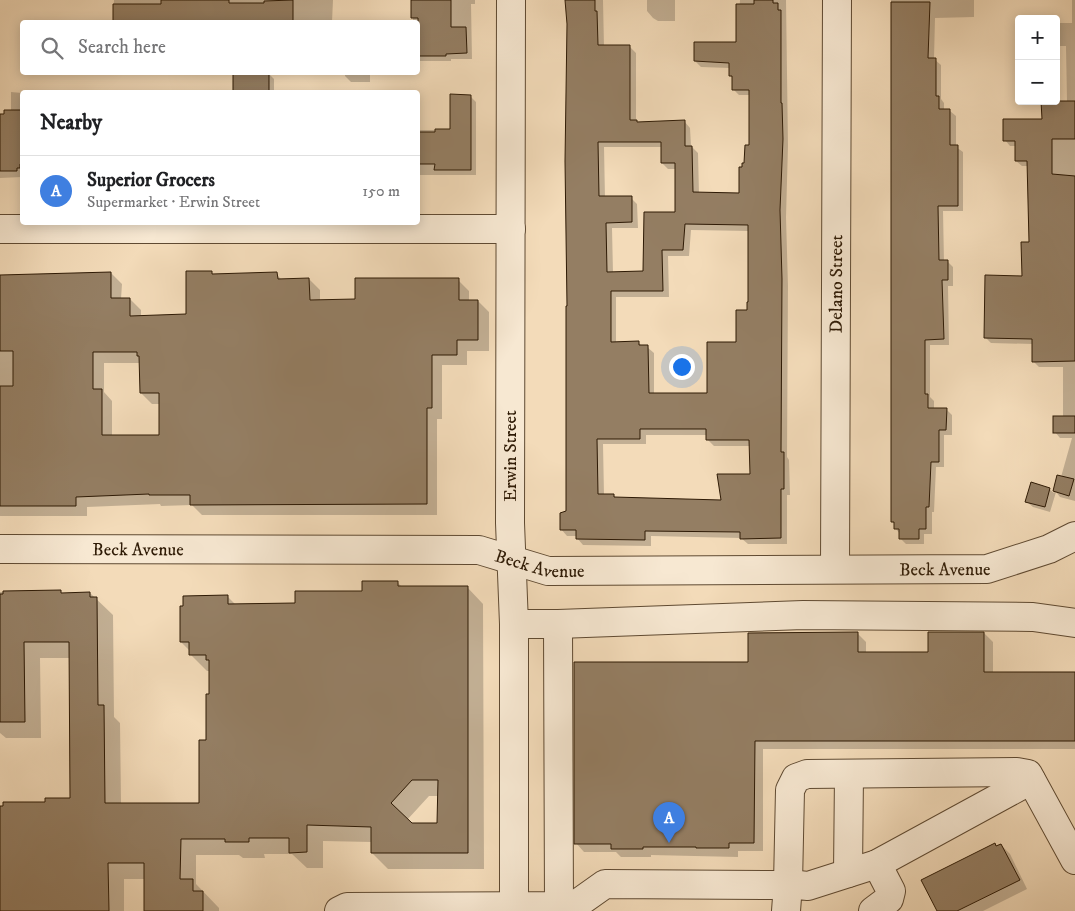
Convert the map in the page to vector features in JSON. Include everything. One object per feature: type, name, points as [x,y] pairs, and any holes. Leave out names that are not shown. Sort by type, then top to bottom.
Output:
[{"type":"street","name":"Erwin Street","points":[[511,0],[511,560],[514,624],[514,908]]},
{"type":"street","name":"Delano Street","points":[[835,569],[837,0]]},
{"type":"street","points":[[0,228],[511,229]]},
{"type":"street","name":"Beck Avenue","points":[[0,549],[479,550],[548,571],[987,569],[1049,549],[1075,536]]},
{"type":"street","points":[[514,624],[558,624],[803,614],[1033,617],[1075,623]]},
{"type":"street","points":[[558,624],[559,907]]},
{"type":"street","points":[[786,911],[790,790],[796,778],[807,774],[1017,772],[1028,774],[1075,860]]},
{"type":"street","points":[[848,873],[849,774]]},
{"type":"street","points":[[339,911],[347,908],[574,906],[605,884],[788,884],[808,886],[877,864],[1031,780]]},
{"type":"street","points":[[873,911],[889,899],[891,890],[877,864]]},
{"type":"building","points":[[161,0],[229,0],[229,3],[264,3],[264,1],[293,0],[293,20],[113,20],[113,4],[161,4]]},
{"type":"building","points":[[411,0],[451,0],[451,27],[466,27],[467,53],[446,54],[446,56],[420,56],[420,20],[418,18],[411,18]]},
{"type":"building","points":[[565,0],[595,0],[598,45],[630,45],[630,120],[637,120],[637,122],[685,120],[685,146],[692,146],[693,192],[739,193],[739,167],[742,167],[742,163],[744,163],[745,145],[749,145],[749,90],[732,90],[732,76],[729,76],[729,63],[694,61],[694,42],[736,42],[736,4],[754,4],[754,0],[773,0],[773,3],[778,3],[778,10],[781,10],[783,139],[780,210],[782,279],[781,452],[784,452],[784,489],[781,489],[781,538],[740,539],[740,532],[645,531],[645,540],[576,539],[576,530],[560,530],[560,513],[566,511],[567,306],[565,161],[567,24]],"holes":[[[598,142],[661,142],[661,163],[675,163],[675,212],[644,212],[643,271],[607,272],[606,223],[632,222],[632,196],[599,196]],[[685,224],[748,225],[747,310],[736,310],[736,342],[707,342],[707,393],[649,393],[648,345],[639,345],[639,341],[611,342],[611,291],[663,291],[662,250],[683,250]],[[640,429],[706,429],[706,440],[749,440],[750,474],[717,474],[721,500],[614,497],[614,494],[598,494],[597,439],[640,439]]]},
{"type":"building","points":[[891,2],[930,2],[928,58],[936,58],[936,96],[939,96],[939,109],[950,109],[950,145],[958,145],[958,206],[938,206],[939,260],[948,260],[948,280],[942,280],[944,339],[925,340],[925,394],[928,394],[928,408],[947,408],[946,430],[939,430],[939,462],[931,462],[929,507],[926,507],[926,529],[919,529],[919,539],[899,539],[899,529],[894,529],[894,522],[891,522]]},
{"type":"building","points":[[233,75],[269,75],[269,90],[233,90]]},
{"type":"building","points":[[450,94],[471,95],[471,170],[434,170],[435,164],[420,164],[420,132],[450,129]]},
{"type":"building","points":[[1060,101],[1075,101],[1075,139],[1052,139],[1052,174],[1075,176],[1075,361],[1032,362],[1032,339],[984,338],[985,275],[1022,276],[1021,242],[1029,242],[1027,161],[1015,161],[1015,141],[1003,141],[1003,119],[1042,119],[1041,105],[1060,105]]},
{"type":"building","points":[[4,110],[20,110],[20,168],[17,168],[17,171],[0,171],[0,114],[4,114]]},
{"type":"building","points":[[186,271],[212,271],[212,274],[277,272],[278,279],[309,278],[310,300],[355,299],[355,278],[459,278],[459,300],[478,300],[478,340],[457,340],[457,355],[432,355],[432,408],[427,408],[427,504],[190,505],[190,495],[149,494],[76,497],[76,506],[0,506],[0,386],[13,386],[13,351],[0,351],[0,275],[111,272],[111,298],[130,298],[130,316],[186,314]],"holes":[[[93,352],[137,352],[137,356],[139,356],[140,393],[159,393],[159,435],[102,435],[102,389],[93,389]]]},
{"type":"building","points":[[1053,416],[1075,416],[1075,433],[1053,433]]},
{"type":"building","points":[[1057,475],[1074,479],[1069,496],[1053,491]]},
{"type":"building","points":[[1031,482],[1050,488],[1045,507],[1025,502]]},
{"type":"building","points":[[362,581],[398,581],[398,586],[468,586],[468,853],[371,853],[371,827],[307,825],[307,852],[289,853],[289,838],[249,838],[249,842],[225,842],[225,839],[181,839],[180,879],[193,879],[193,891],[203,891],[203,911],[144,911],[144,863],[108,863],[109,911],[0,911],[0,806],[3,806],[3,802],[45,802],[45,798],[70,798],[69,642],[24,642],[25,722],[0,722],[0,594],[3,594],[3,591],[61,590],[61,593],[90,592],[90,597],[97,597],[98,705],[104,705],[105,803],[199,803],[199,740],[206,740],[206,694],[209,694],[209,660],[206,660],[206,655],[189,655],[189,642],[180,642],[180,606],[183,606],[183,596],[228,595],[228,604],[295,603],[295,591],[362,591]],"holes":[[[412,780],[438,780],[437,823],[412,823],[391,803]]]},
{"type":"building","points":[[858,632],[858,652],[928,652],[928,632],[984,632],[984,672],[1075,672],[1075,741],[755,741],[754,843],[729,843],[729,848],[643,847],[643,849],[611,849],[611,844],[574,844],[574,662],[748,662],[748,633]]},
{"type":"building","points":[[995,843],[996,846],[1001,844],[1020,880],[957,911],[937,911],[921,880]]},
{"type":"place","name":"Superior Grocers","points":[[669,843]]}]
